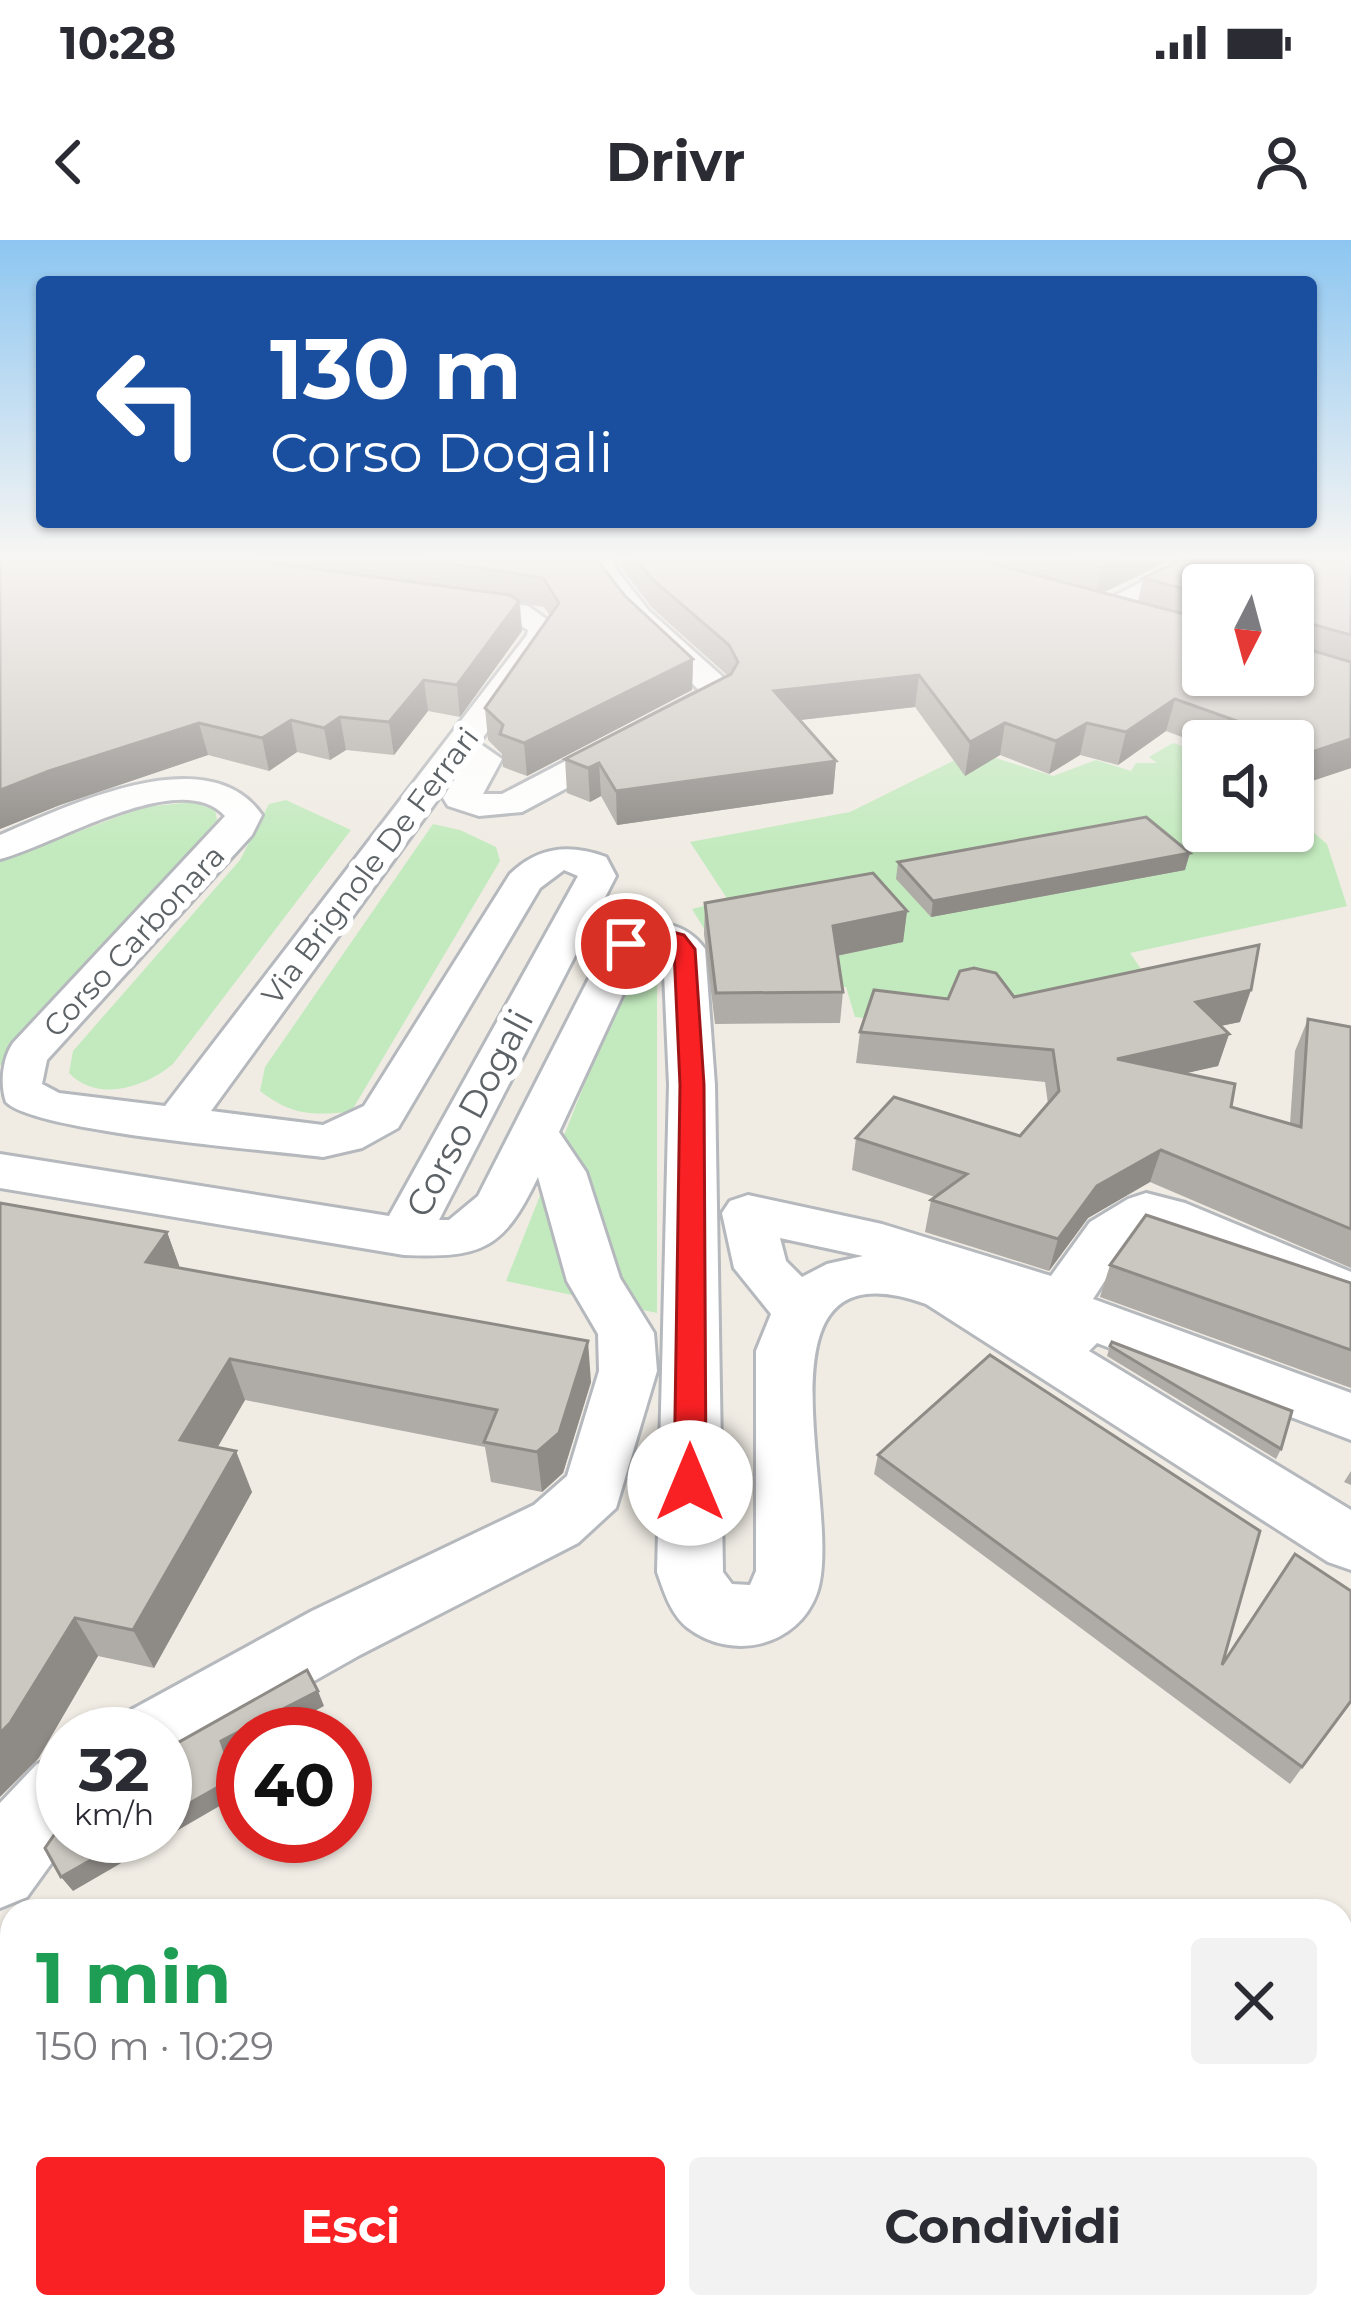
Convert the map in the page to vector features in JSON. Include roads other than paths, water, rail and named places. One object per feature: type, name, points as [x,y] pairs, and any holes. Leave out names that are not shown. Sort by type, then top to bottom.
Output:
[{"type":"street","name":"Via Brignole De Ferrari","points":[[178,1120],[526,657]]},
{"type":"street","points":[[676,657],[714,686],[721,710]]},
{"type":"street","points":[[460,748],[485,757],[461,798],[479,805],[509,804],[613,746],[721,710]]},
{"type":"street","points":[[663,734],[721,710]]},
{"type":"street","name":"Corso Carbonara","points":[[0,848],[154,792],[201,790],[242,808],[243,821],[230,839],[17,1070],[22,1094],[36,1102],[178,1120]]},
{"type":"street","name":"Corso Dogali","points":[[178,1120],[301,1141],[346,1137],[366,1128],[389,1104],[524,882],[539,866],[556,859],[608,863],[404,1237],[444,1241],[472,1232],[498,1208],[626,944],[649,934],[676,940],[684,949],[692,1085],[690,1572],[699,1599],[725,1616],[742,1618],[772,1610],[788,1585],[784,1352],[792,1320],[800,1310]]},
{"type":"street","points":[[192,1714],[336,1633],[556,1524],[594,1490],[628,1371],[626,1333],[594,1281],[561,1172],[535,1133]]},
{"type":"street","points":[[0,1171],[404,1237]]},
{"type":"street","points":[[1050,1333],[1108,1235],[1146,1211],[1166,1215],[1351,1294]]},
{"type":"street","points":[[754,1233],[771,1282],[800,1310],[839,1279],[907,1274],[1050,1333],[1088,1318],[1351,1417]]},
{"type":"street","points":[[754,1233],[834,1254],[856,1276]]},
{"type":"street","points":[[754,1233],[882,1242],[1050,1333],[1351,1544]]},
{"type":"street","points":[[0,1870],[36,1820]]}]
